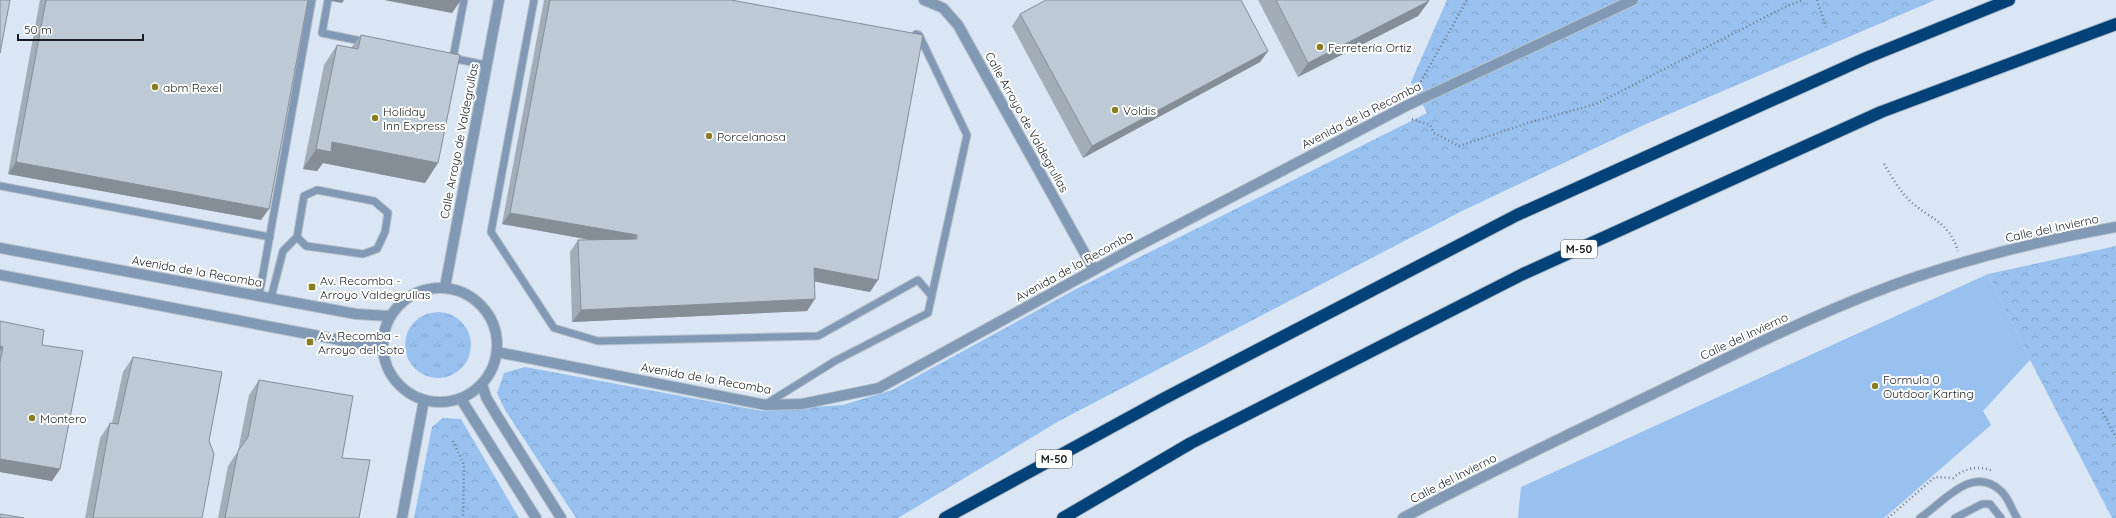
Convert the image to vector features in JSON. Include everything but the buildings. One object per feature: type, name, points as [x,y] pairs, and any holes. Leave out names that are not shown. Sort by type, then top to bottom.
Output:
[{"type":"highway","name":"M-50","points":[[945,518],[1163,399],[1517,215],[1866,58],[2009,0]]},
{"type":"highway","name":"M-50","points":[[1063,518],[1191,443],[1524,274],[1881,112],[2116,24]]},
{"type":"street","name":"Calle Arroyo de Valdegrullas","points":[[445,287],[499,0]]},
{"type":"street","name":"Calle Arroyo de Valdegrullas","points":[[924,0],[943,8],[958,25],[1094,270]]},
{"type":"street","name":"Avenida de la Recomba","points":[[496,352],[766,405],[802,404],[879,388],[1094,270],[1406,106],[1633,0]]},
{"type":"street","name":"Calle del Invierno","points":[[1403,518],[1548,444],[1801,324],[1871,295],[1922,276],[2036,243],[2116,227]]},
{"type":"street","name":"Avenida de la Recomba","points":[[0,248],[356,314],[389,316]]},
{"type":"street","points":[[0,274],[255,322],[382,348]]},
{"type":"street","points":[[445,287],[459,290],[474,298],[486,309],[494,328],[496,352],[495,362],[482,384],[461,399],[440,402],[424,400],[408,394],[396,382],[387,366],[382,348],[383,335],[389,316],[399,304],[410,295],[427,289],[445,287]]},
{"type":"street","points":[[482,384],[486,397],[496,414],[561,518]]},
{"type":"street","points":[[461,399],[536,518]]},
{"type":"street","points":[[402,518],[424,400]]},
{"type":"lane","points":[[259,296],[312,0]]},
{"type":"lane","points":[[328,0],[322,33],[376,44]]},
{"type":"lane","points":[[453,58],[464,0]]},
{"type":"lane","points":[[534,0],[491,232],[554,328],[598,341],[818,336],[918,280],[931,295]]},
{"type":"lane","points":[[766,405],[835,361],[928,313],[967,135],[919,35],[911,34]]},
{"type":"lane","points":[[446,57],[486,65]]},
{"type":"lane","points":[[0,186],[270,238]]},
{"type":"lane","points":[[271,298],[283,251],[297,237],[304,196],[317,190],[374,201],[388,213],[386,232],[377,249],[363,254],[306,246],[297,237]]},
{"type":"lane","points":[[1920,518],[1935,508],[1965,483],[1978,480],[1991,483],[2003,492],[2017,518]]},
{"type":"lane","points":[[1955,518],[1982,504],[1990,504],[2001,518]]},
{"type":"path","points":[[1416,89],[1467,0]]},
{"type":"path","points":[[1412,119],[1430,125],[1434,133],[1459,146],[1596,104],[1783,8],[1803,0]]},
{"type":"path","points":[[1817,0],[1826,27]]},
{"type":"path","points":[[1884,164],[1900,191],[1910,201],[1946,227],[1955,241],[1959,255]]},
{"type":"path","points":[[2101,409],[2116,438]]},
{"type":"path","points":[[453,441],[464,465],[463,518]]},
{"type":"green space","points":[[1447,0],[1935,0],[1646,124],[1460,212],[1059,421],[898,518],[576,518],[505,410],[497,393],[504,373],[525,367],[762,411],[843,405],[892,390],[1078,288],[1427,113],[1411,82]]},
{"type":"green space","points":[[2116,246],[2116,518],[2112,518],[2030,360],[1988,274]]},
{"type":"green space","name":"Formula 0 Outdoor Karting","points":[[1988,274],[2030,360],[1983,411],[1991,425],[1884,518],[1518,518],[1521,487]]},
{"type":"green space","points":[[438,312],[450,315],[461,322],[468,333],[471,345],[468,357],[461,368],[450,375],[438,378],[426,375],[415,368],[408,357],[405,345],[408,333],[415,322],[426,315]]},
{"type":"green space","points":[[443,418],[461,419],[519,518],[414,518],[432,427]]},
{"type":"place","name":"Ferretería Ortiz","points":[[1320,47]]},
{"type":"place","name":"abm Rexel","points":[[155,87]]},
{"type":"place","name":"Voldis","points":[[1115,110]]},
{"type":"place","name":"Holiday Inn Express","points":[[375,118]]},
{"type":"place","name":"Porcelanosa","points":[[709,136]]},
{"type":"place","name":"Av. Recomba - Arroyo Valdegrullas","points":[[312,287]]},
{"type":"place","name":"Av. Recomba - Arroyo del Soto","points":[[310,342]]},
{"type":"place","name":"Formula 0 Outdoor Karting","points":[[1875,386]]},
{"type":"place","name":"Montero","points":[[32,418]]}]
